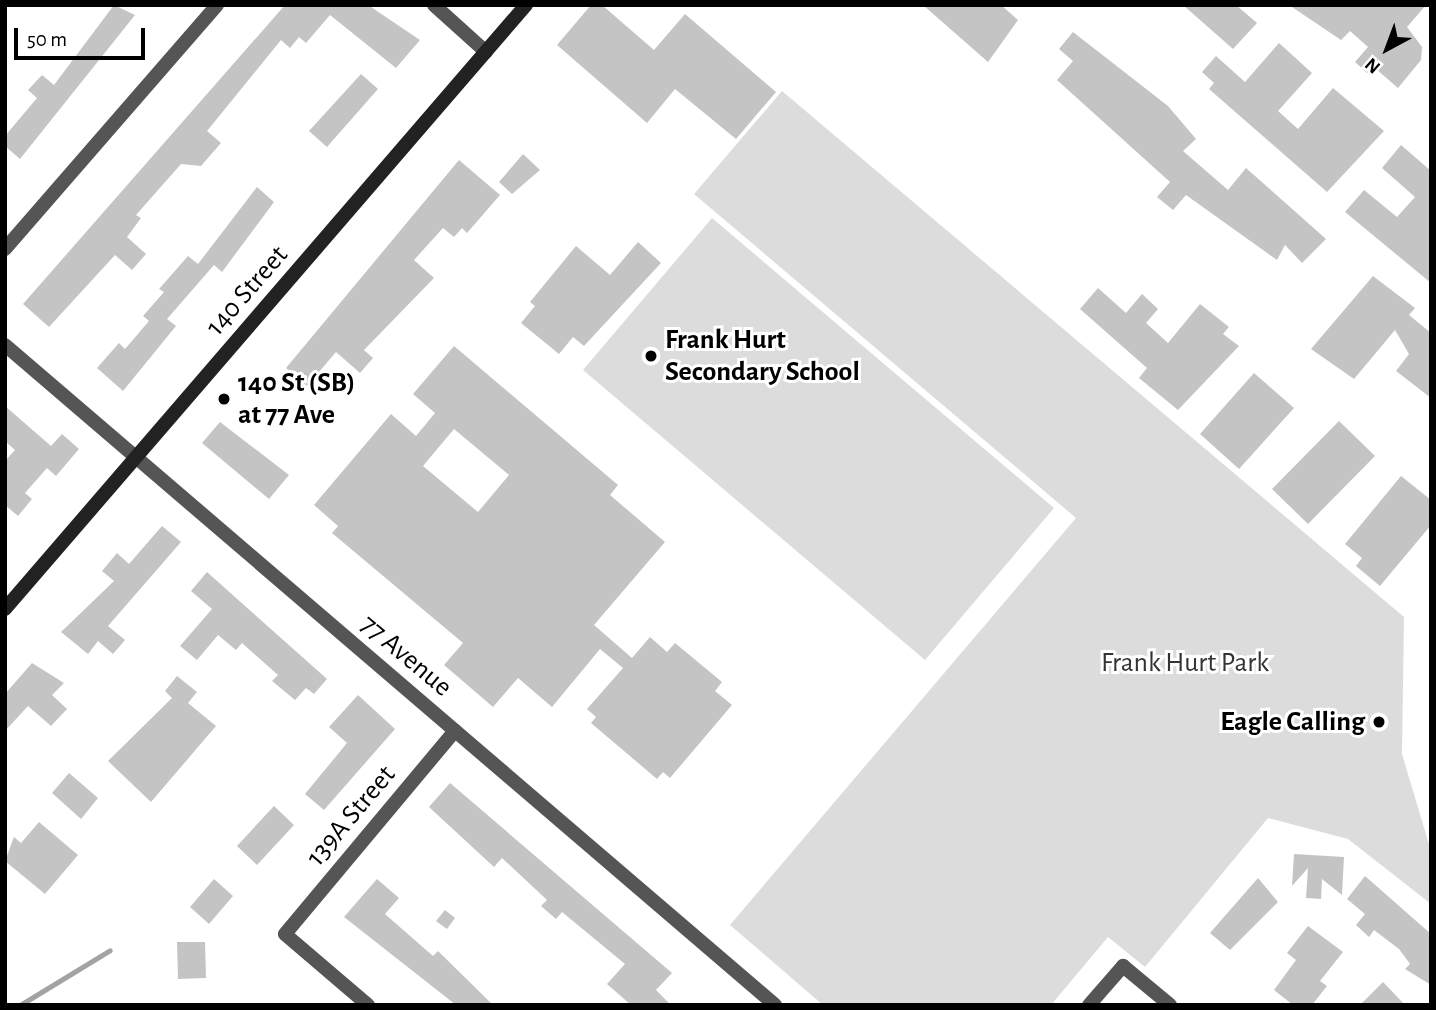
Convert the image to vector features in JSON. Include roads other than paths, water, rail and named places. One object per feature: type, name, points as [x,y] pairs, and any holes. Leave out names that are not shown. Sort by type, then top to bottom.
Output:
[{"type":"main road","name":"140 Street","points":[[5,609],[526,5]]},
{"type":"street","points":[[5,249],[217,5]]},
{"type":"street","points":[[433,5],[486,52]]},
{"type":"street","name":"77 Avenue","points":[[5,345],[775,1005]]},
{"type":"street","name":"139A Street","points":[[368,1005],[285,934],[455,731]]},
{"type":"street","points":[[1089,1005],[1123,966],[1170,1005]]},
{"type":"waterway","points":[[20,1005],[110,950]]},
{"type":"place","name":"Frank Hurt Secondary School","points":[[651,356]]},
{"type":"place","name":"140 St (SB) at 77 Ave","points":[[224,399]]},
{"type":"place","name":"Eagle Calling","points":[[1379,722]]},
{"type":"park label","name":"Frank Hurt Park","points":[[1185,663]]}]
